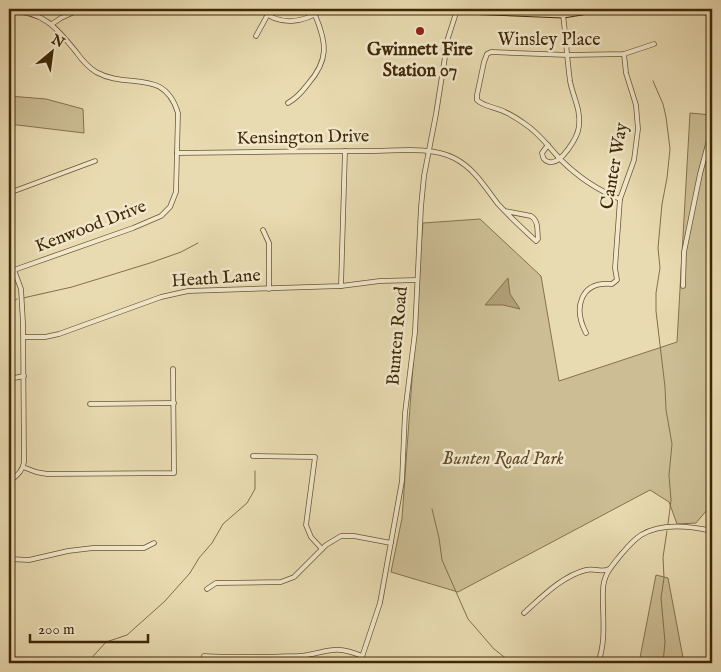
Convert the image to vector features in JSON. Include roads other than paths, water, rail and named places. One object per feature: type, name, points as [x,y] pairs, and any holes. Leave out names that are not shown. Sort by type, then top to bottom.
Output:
[{"type":"main road","points":[[456,9],[563,15],[600,9]]},
{"type":"main road","points":[[692,9],[712,13]]},
{"type":"street","points":[[260,9],[276,20],[287,22],[316,15],[324,9]]},
{"type":"street","name":"Bunten Road","points":[[360,663],[377,613],[402,481],[405,413],[415,332],[421,207],[448,38],[456,9]]},
{"type":"street","name":"Kenwood Drive","points":[[9,11],[36,15],[52,24],[86,65],[96,72],[117,79],[146,82],[158,86],[170,94],[178,113],[176,192],[170,207],[161,216],[133,228],[14,270]]},
{"type":"street","points":[[52,24],[74,12],[178,11]]},
{"type":"street","points":[[288,103],[297,98],[317,74],[323,62],[324,35],[316,15]]},
{"type":"street","points":[[548,145],[542,153],[542,157],[546,161],[551,162],[560,158],[571,146],[579,127],[578,106],[570,82],[563,15]]},
{"type":"street","points":[[256,36],[268,16]]},
{"type":"street","name":"Winsley Place","points":[[620,199],[602,192],[583,180],[535,131],[523,122],[504,111],[481,104],[477,100],[484,62],[487,54],[491,52],[624,54],[654,44]]},
{"type":"street","name":"Canter Way","points":[[586,333],[580,321],[581,299],[595,286],[612,284],[617,280],[615,268],[620,199],[634,160],[638,130],[636,105],[626,74],[624,54]]},
{"type":"street","points":[[683,286],[684,252],[700,174],[712,129]]},
{"type":"street","points":[[341,286],[345,151]]},
{"type":"street","name":"Kensington Drive","points":[[177,153],[429,151],[444,153],[465,165],[480,179],[505,211],[536,241],[538,239],[535,218],[505,211]]},
{"type":"street","points":[[9,193],[95,161]]},
{"type":"street","points":[[263,230],[269,243],[269,289]]},
{"type":"street","points":[[9,263],[14,270],[21,289],[24,337],[23,467],[9,481]]},
{"type":"street","name":"Heath Lane","points":[[24,337],[45,337],[60,334],[161,297],[188,291],[341,286],[417,280]]},
{"type":"street","points":[[23,467],[46,474],[174,473],[173,369]]},
{"type":"street","points":[[9,378],[24,376]]},
{"type":"street","points":[[90,404],[174,403]]},
{"type":"street","points":[[253,456],[315,457],[306,525],[311,537],[322,549]]},
{"type":"street","points":[[598,663],[603,644],[603,590],[606,574],[630,544],[642,534],[669,527],[692,527],[712,531]]},
{"type":"street","points":[[207,589],[216,583],[281,582],[294,577],[322,549],[341,536],[354,536],[391,543]]},
{"type":"street","points":[[9,559],[30,560],[68,551],[92,548],[144,548],[154,543]]},
{"type":"street","points":[[524,613],[550,590],[576,574],[588,570],[603,572],[611,568]]},
{"type":"street","points":[[204,656],[303,656],[326,650],[341,649],[362,656]]},
{"type":"waterway","points":[[653,81],[663,104],[670,149],[662,204],[658,248],[660,268],[656,293],[656,311],[666,410],[672,444],[669,475],[671,500],[668,524]]},
{"type":"waterway","points":[[23,298],[72,287],[150,263],[181,252],[198,243]]},
{"type":"waterway","points":[[9,303],[17,299]]},
{"type":"waterway","points":[[87,663],[106,642],[127,635],[165,601],[190,573],[223,524],[247,503],[255,489],[255,471]]},
{"type":"waterway","points":[[432,509],[442,560],[468,619],[494,649],[512,663]]},
{"type":"waterway","points":[[663,663],[665,642],[661,598],[664,578],[663,557],[667,531]]},
{"type":"place","name":"Gwinnett Fire Station 07","points":[[420,31]]},
{"type":"park label","name":"Bunten Road Park","points":[[503,459]]}]
